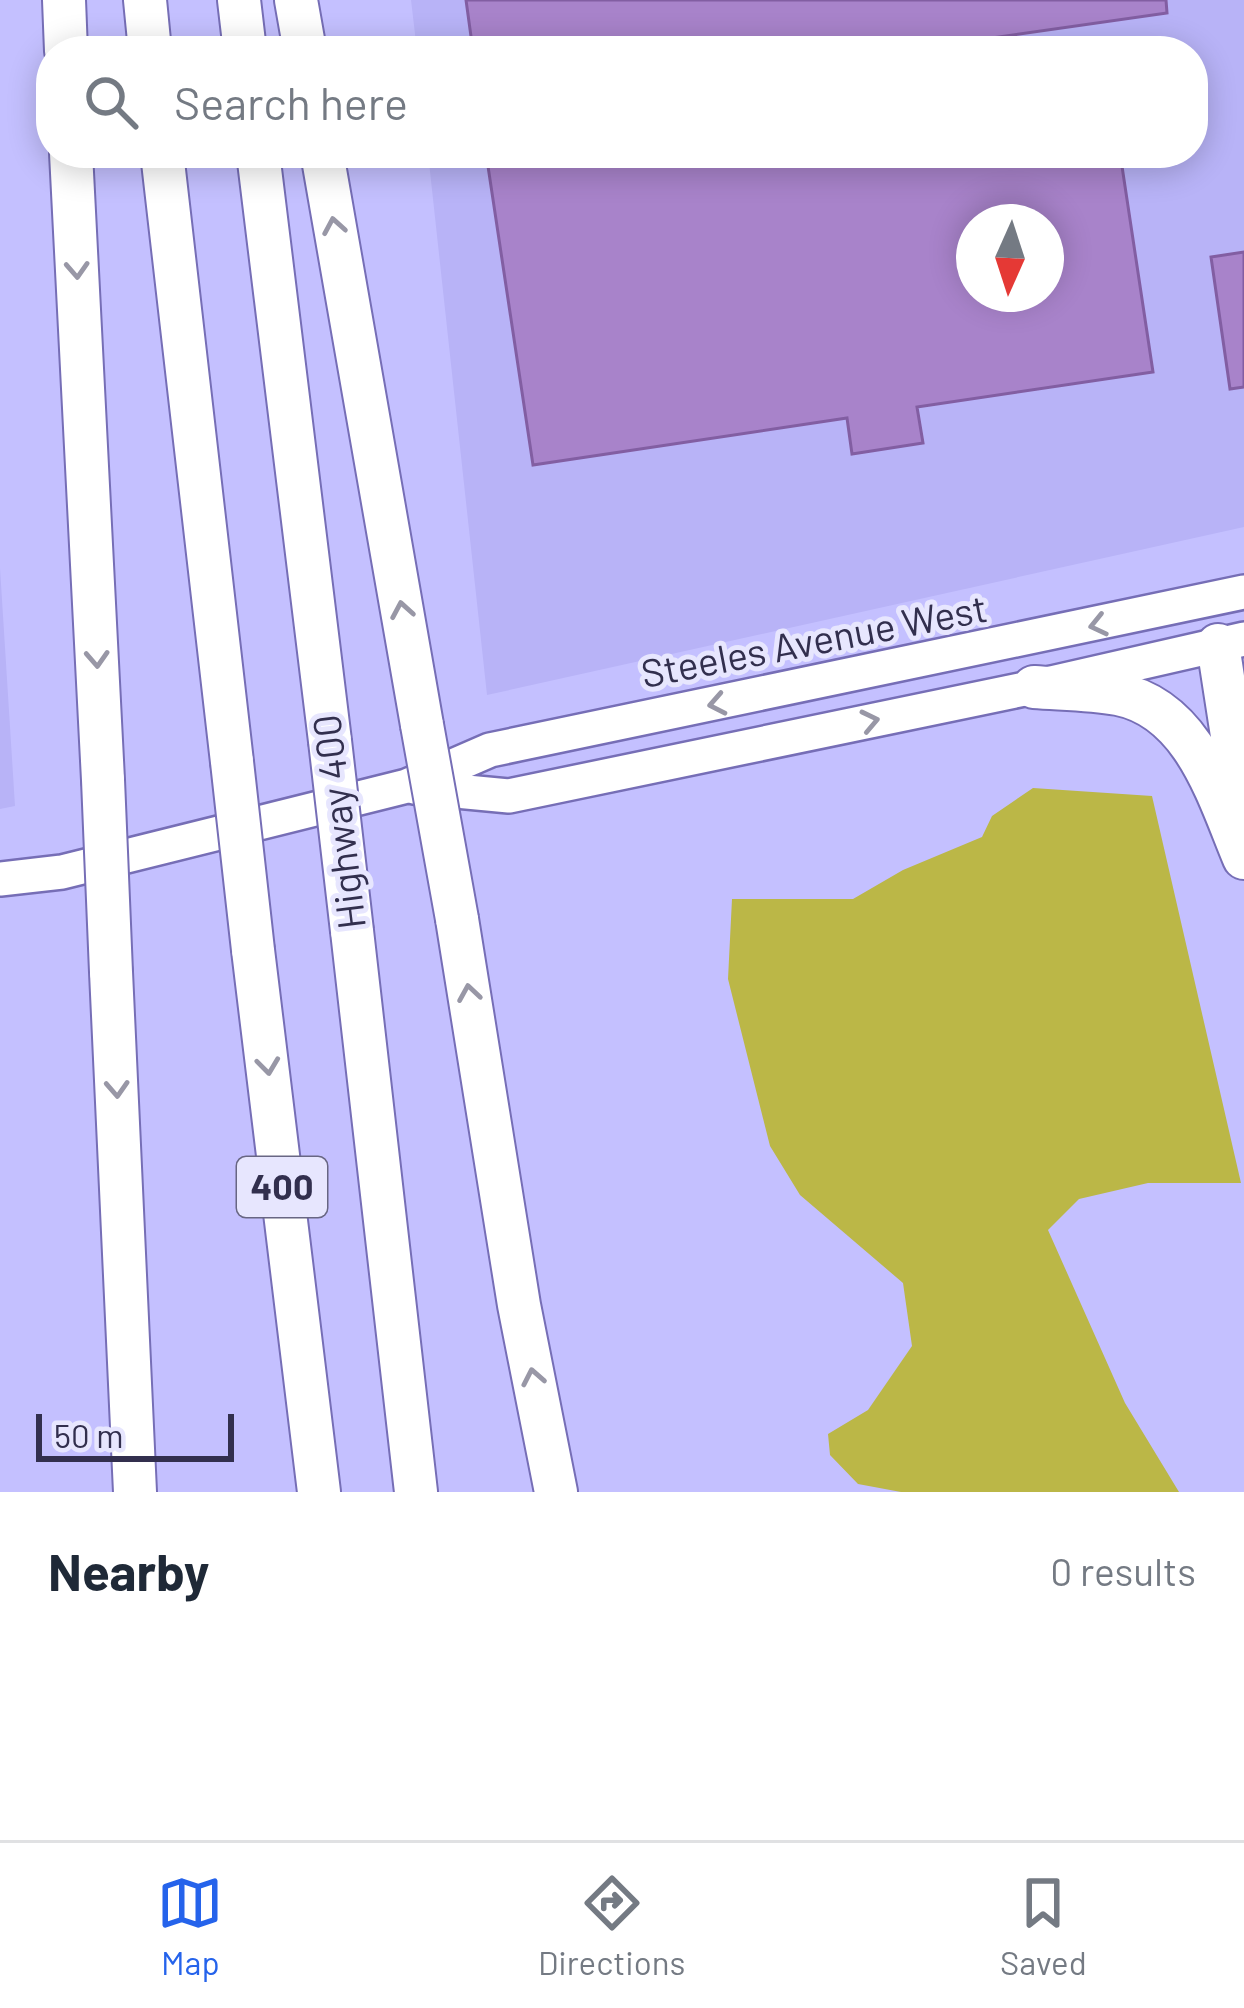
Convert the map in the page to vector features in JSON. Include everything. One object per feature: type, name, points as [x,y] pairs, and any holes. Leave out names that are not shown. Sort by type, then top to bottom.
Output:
[{"type":"highway","points":[[64,0],[65,36]]},
{"type":"highway","points":[[145,0],[149,36]]},
{"type":"highway","points":[[239,0],[243,36]]},
{"type":"highway","points":[[296,0],[302,36]]},
{"type":"highway","points":[[72,168],[135,1492]]},
{"type":"highway","name":"400","points":[[164,168],[316,1492]]},
{"type":"highway","name":"Highway 400","points":[[260,168],[416,1492]]},
{"type":"highway","points":[[325,168],[457,919],[519,1305],[556,1492]]},
{"type":"highway","points":[[1231,642],[1244,813]]},
{"type":"highway","points":[[1034,687],[1121,694],[1155,708],[1195,749],[1244,858]]},
{"type":"highway","points":[[401,1358],[439,1492]]},
{"type":"main road","points":[[1228,596],[1231,642]]},
{"type":"main road","name":"Steeles Avenue West","points":[[0,879],[62,872],[406,786],[490,750],[1228,596]]},
{"type":"main road","name":"Steeles Avenue West","points":[[406,786],[509,796],[1231,642]]},
{"type":"main road","name":"Steeles Avenue West","points":[[0,898],[62,872]]},
{"type":"shaded area","points":[[411,0],[1244,0],[1244,527],[487,695],[430,168],[1208,168],[1208,36],[415,36]]},
{"type":"shaded area","points":[[0,568],[15,806],[0,809]]},
{"type":"shaded area","points":[[1033,788],[1152,796],[1241,1183],[1148,1183],[1079,1199],[1048,1230],[1125,1403],[1179,1492],[901,1492],[858,1484],[830,1455],[828,1434],[868,1410],[912,1346],[903,1283],[800,1195],[770,1146],[728,979],[732,899],[853,899],[903,870],[982,837],[992,816]]},
{"type":"building","points":[[466,0],[1166,0],[1167,13],[1006,36],[471,36]]},
{"type":"building","points":[[488,168],[1122,168],[1153,372],[917,407],[923,443],[852,454],[847,418],[533,465]]},
{"type":"building","points":[[1244,252],[1244,387],[1230,389],[1211,257]]}]
